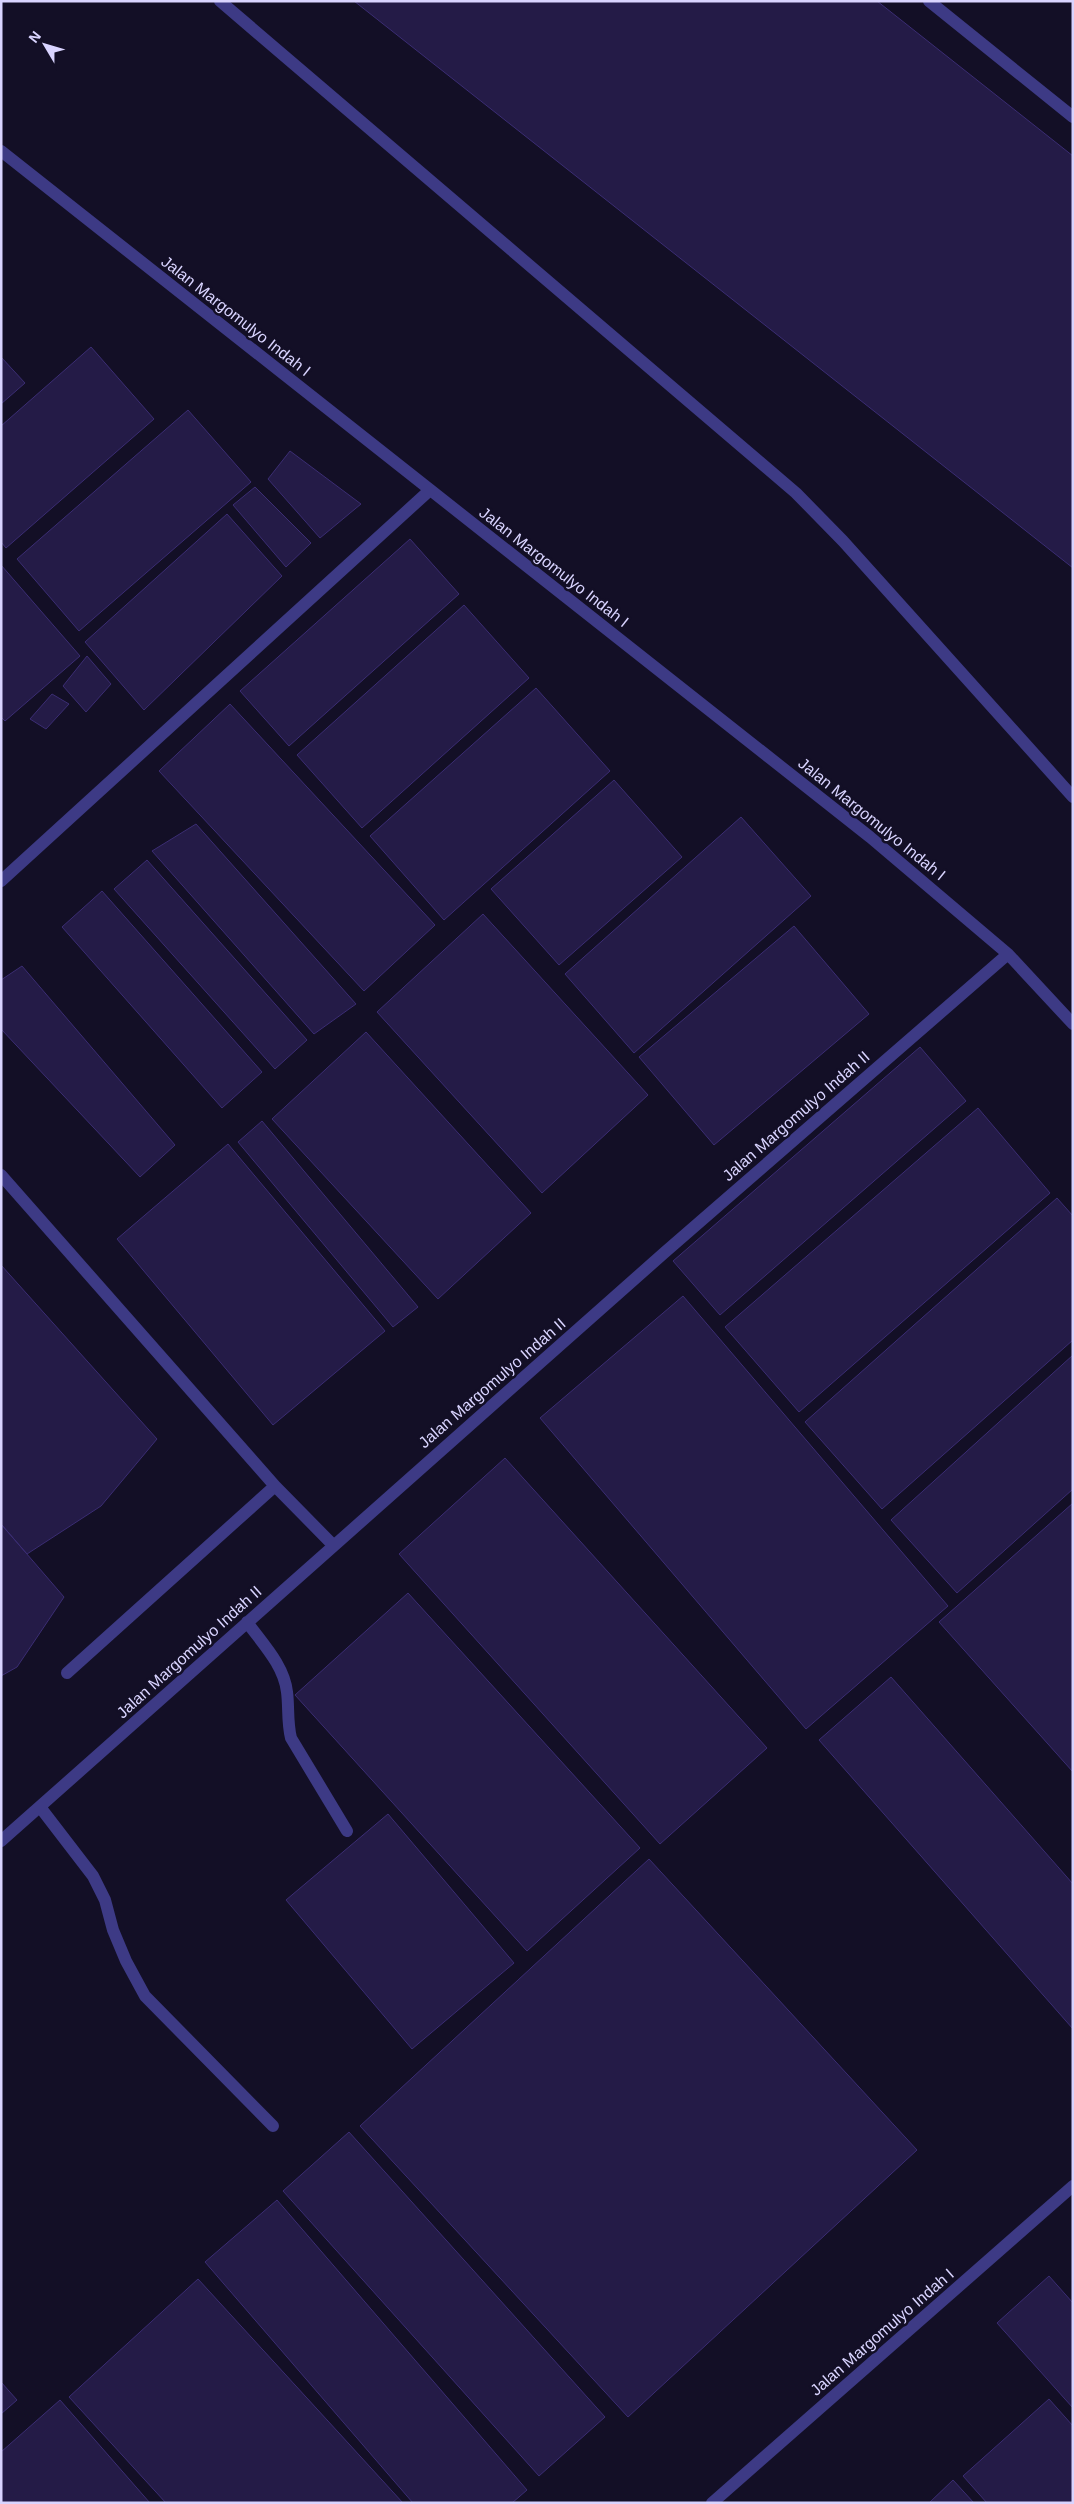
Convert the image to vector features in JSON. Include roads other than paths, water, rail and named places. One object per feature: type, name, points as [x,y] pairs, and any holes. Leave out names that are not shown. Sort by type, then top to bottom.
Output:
[{"type":"lane","points":[[220,1],[796,493],[844,541],[1073,797]]},
{"type":"lane","points":[[930,1],[1073,117]]},
{"type":"lane","name":"Jalan Margomulyo Indah I","points":[[1,151],[862,831],[1008,954],[1073,1024]]},
{"type":"lane","points":[[1,881],[430,490]]},
{"type":"lane","name":"Jalan Margomulyo Indah II","points":[[1,1841],[664,1253],[1008,954]]},
{"type":"lane","points":[[1,1176],[276,1486],[333,1546]]},
{"type":"lane","points":[[67,1673],[276,1486]]},
{"type":"lane","points":[[246,1622],[274,1659],[282,1674],[287,1691],[287,1722],[291,1738],[347,1831]]},
{"type":"lane","points":[[40,1807],[93,1876],[105,1900],[113,1930],[126,1961],[145,1996],[273,2126]]},
{"type":"lane","name":"Jalan Margomulyo Indah I","points":[[712,2503],[1073,2186]]}]
